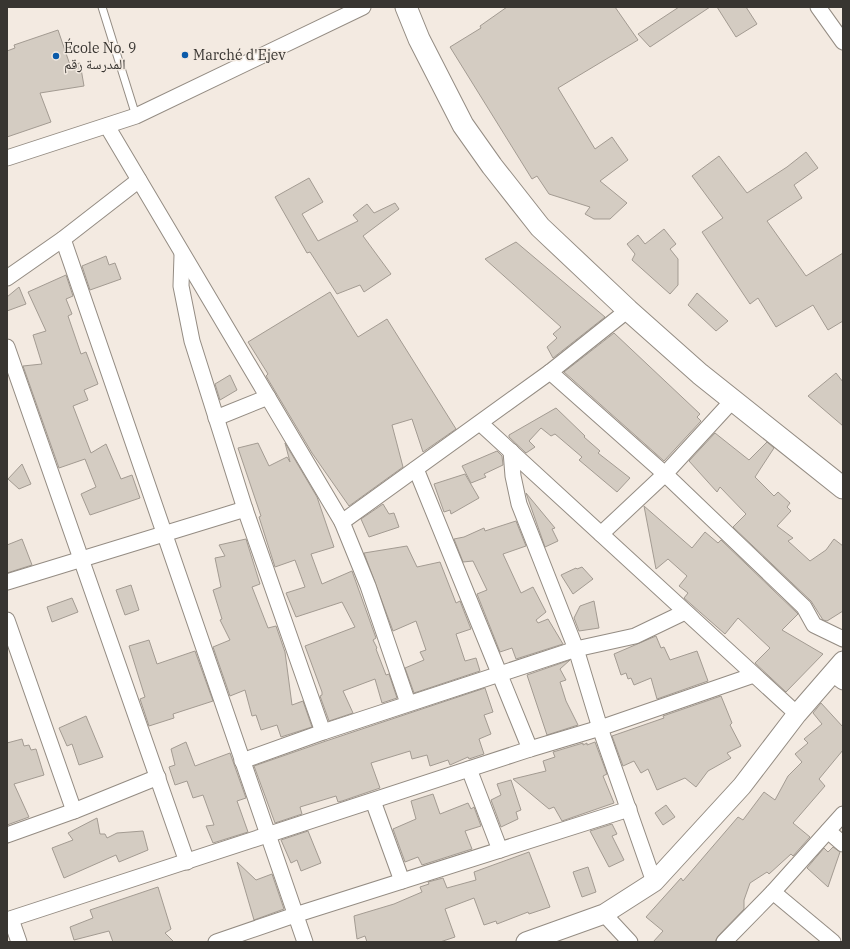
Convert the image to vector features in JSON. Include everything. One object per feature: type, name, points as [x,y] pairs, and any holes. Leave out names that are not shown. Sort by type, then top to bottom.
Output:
[{"type":"main road","points":[[410,9],[419,39],[464,125],[492,166],[540,227],[628,310],[733,400],[843,488]]},
{"type":"street","points":[[7,158],[136,116],[363,7]]},
{"type":"street","points":[[818,7],[843,42]]},
{"type":"street","points":[[107,126],[182,255],[342,522],[368,586],[408,703]]},
{"type":"street","points":[[7,278],[63,239],[139,180]]},
{"type":"street","points":[[63,239],[305,942]]},
{"type":"street","points":[[182,255],[181,286],[192,341],[245,509],[323,732]]},
{"type":"street","points":[[342,522],[550,372],[628,310]]},
{"type":"street","points":[[7,347],[187,862]]},
{"type":"street","points":[[550,372],[665,474],[804,608],[814,625],[843,639]]},
{"type":"street","points":[[216,418],[268,397]]},
{"type":"street","points":[[601,534],[665,474],[733,400]]},
{"type":"street","points":[[480,423],[798,714]]},
{"type":"street","points":[[511,451],[513,476],[519,504],[576,650],[600,728],[654,882]]},
{"type":"street","points":[[416,469],[498,675],[530,749]]},
{"type":"street","points":[[7,582],[81,558],[245,509]]},
{"type":"street","points":[[242,761],[408,703],[576,650],[635,636],[685,612]]},
{"type":"street","points":[[7,620],[74,811]]},
{"type":"street","points":[[526,942],[604,914],[654,882],[742,786],[798,714],[839,673]]},
{"type":"street","points":[[19,942],[9,920],[530,749],[600,728],[754,675]]},
{"type":"street","points":[[469,769],[500,850]]},
{"type":"street","points":[[7,835],[74,811],[158,777]]},
{"type":"street","points":[[373,801],[402,880]]},
{"type":"street","points":[[216,942],[402,880],[628,810]]},
{"type":"street","points":[[724,942],[774,892],[843,814]]},
{"type":"street","points":[[828,831],[843,844]]},
{"type":"street","points":[[774,892],[833,942]]},
{"type":"street","points":[[604,914],[630,942]]},
{"type":"lane","points":[[102,7],[136,116]]},
{"type":"building","points":[[507,7],[615,7],[638,40],[558,88],[595,149],[612,137],[628,160],[600,181],[627,203],[610,219],[594,219],[585,214],[590,207],[549,194],[537,176],[532,179],[450,47],[481,28],[480,26]]},
{"type":"building","points":[[679,7],[710,7],[650,47],[638,34]]},
{"type":"building","points":[[717,7],[746,7],[757,24],[736,37]]},
{"type":"building","points":[[58,30],[70,65],[80,63],[84,86],[40,93],[51,122],[7,137],[7,51],[15,48],[14,45]]},
{"type":"building","points":[[806,152],[818,168],[794,185],[802,198],[767,221],[806,276],[843,253],[843,321],[828,330],[813,305],[776,327],[758,298],[750,304],[702,232],[723,218],[692,176],[719,156],[747,193],[787,167]]},
{"type":"building","points":[[309,178],[323,202],[302,214],[318,241],[358,221],[353,215],[367,204],[374,213],[395,203],[399,209],[363,236],[391,274],[364,292],[360,285],[337,294],[310,252],[307,253],[275,197]]},
{"type":"building","points":[[664,229],[676,244],[670,249],[678,259],[678,285],[670,294],[632,260],[635,254],[627,244],[638,235],[645,244]]},
{"type":"building","points":[[516,242],[605,317],[553,358],[547,347],[557,338],[553,334],[561,327],[485,259]]},
{"type":"building","points":[[106,256],[109,265],[115,263],[121,279],[90,290],[82,266]]},
{"type":"building","points":[[66,275],[73,296],[66,299],[72,314],[68,316],[81,354],[86,352],[98,384],[84,390],[88,400],[73,406],[91,453],[106,444],[121,479],[132,475],[140,498],[90,515],[81,494],[96,487],[85,459],[59,468],[23,366],[42,364],[33,335],[46,331],[28,292]]},
{"type":"building","points":[[19,287],[26,304],[7,311],[7,297]]},
{"type":"building","points":[[330,292],[358,337],[387,319],[456,429],[423,452],[412,419],[392,425],[403,467],[349,506],[312,453],[266,376],[268,374],[248,342]]},
{"type":"building","points":[[697,293],[728,321],[716,331],[688,305]]},
{"type":"building","points":[[614,333],[700,414],[697,417],[701,421],[664,461],[564,372]]},
{"type":"building","points":[[836,373],[843,382],[843,426],[808,396]]},
{"type":"building","points":[[230,375],[237,390],[220,400],[215,384]]},
{"type":"building","points":[[556,408],[600,451],[598,453],[630,478],[617,492],[579,460],[582,457],[555,434],[551,436],[541,428],[529,441],[535,447],[526,453],[509,437],[509,435]]},
{"type":"building","points":[[715,433],[749,460],[767,442],[774,448],[755,477],[774,496],[778,492],[790,503],[787,507],[791,511],[777,526],[793,538],[788,541],[810,561],[826,550],[834,539],[843,546],[843,611],[827,621],[823,620],[811,601],[733,527],[746,514],[720,487],[717,492],[689,461]]},
{"type":"building","points":[[258,443],[269,466],[287,457],[290,462],[285,443],[317,497],[334,547],[311,554],[322,584],[352,571],[376,638],[373,640],[377,648],[376,649],[386,675],[389,674],[397,698],[382,703],[375,679],[343,691],[353,713],[329,721],[320,696],[322,695],[322,692],[305,646],[355,627],[342,602],[296,617],[286,593],[305,587],[295,560],[275,567],[259,517],[261,516],[238,448]]},
{"type":"building","points":[[497,451],[502,456],[503,465],[484,474],[486,477],[471,483],[462,466]]},
{"type":"building","points":[[22,464],[31,484],[19,489],[8,479]]},
{"type":"building","points":[[465,474],[479,498],[451,514],[450,510],[444,512],[434,484]]},
{"type":"building","points":[[526,493],[555,528],[552,529],[558,541],[545,547]]},
{"type":"building","points":[[383,504],[389,514],[394,513],[399,527],[369,537],[361,519]]},
{"type":"building","points":[[644,506],[692,548],[705,532],[718,543],[721,540],[798,614],[782,630],[823,654],[786,692],[755,663],[770,648],[738,618],[725,634],[684,598],[688,593],[679,586],[687,576],[668,559],[656,569]]},
{"type":"building","points":[[516,521],[526,546],[503,554],[521,593],[533,587],[546,612],[536,620],[538,623],[548,619],[563,644],[516,659],[512,648],[500,652],[477,594],[487,590],[473,561],[463,562],[454,539],[464,537],[484,528],[485,531]]},
{"type":"building","points":[[22,539],[32,565],[7,573],[7,545]]},
{"type":"building","points":[[246,539],[260,584],[252,587],[268,628],[276,626],[285,652],[292,705],[303,701],[312,727],[281,737],[277,725],[261,730],[256,715],[252,716],[245,690],[230,696],[213,647],[230,640],[220,620],[222,619],[213,590],[221,587],[215,558],[225,556],[219,545]]},
{"type":"building","points":[[407,546],[417,567],[440,562],[456,603],[460,601],[471,629],[456,634],[465,661],[476,658],[480,671],[414,693],[405,668],[424,660],[420,652],[426,650],[416,621],[393,631],[364,553]]},
{"type":"building","points":[[582,567],[593,579],[573,594],[561,575],[576,568]]},
{"type":"building","points":[[131,585],[139,610],[125,615],[116,590]]},
{"type":"building","points":[[72,598],[78,612],[52,622],[47,607]]},
{"type":"building","points":[[594,601],[599,628],[579,631],[574,618],[580,606]]},
{"type":"building","points":[[656,636],[661,648],[664,647],[670,660],[697,651],[708,681],[657,699],[651,678],[634,685],[631,678],[628,679],[626,673],[621,675],[614,654]]},
{"type":"building","points":[[149,640],[157,664],[195,651],[213,701],[173,714],[174,718],[149,726],[140,699],[145,697],[129,646]]},
{"type":"building","points":[[570,660],[560,669],[566,680],[560,682],[566,701],[578,725],[547,735],[527,675]]},
{"type":"building","points":[[485,688],[493,712],[484,715],[491,734],[479,739],[484,754],[469,759],[468,757],[450,765],[448,760],[430,766],[427,755],[412,759],[410,751],[371,763],[380,788],[338,802],[336,796],[300,807],[302,814],[275,823],[254,766]]},
{"type":"building","points":[[721,696],[732,723],[730,725],[741,746],[727,753],[731,758],[708,771],[696,787],[685,778],[657,790],[648,769],[641,773],[634,761],[623,766],[612,736],[664,718],[663,716]]},
{"type":"building","points":[[821,703],[843,727],[843,750],[819,779],[825,786],[793,823],[810,837],[793,856],[791,854],[769,874],[767,872],[750,883],[744,900],[744,909],[718,936],[715,942],[653,942],[663,931],[646,917],[681,878],[683,881],[738,817],[743,820],[764,792],[775,800],[788,776],[802,762],[795,754],[808,743],[804,739],[822,724],[813,713]]},
{"type":"building","points":[[86,716],[103,757],[79,765],[72,744],[67,746],[59,728]]},
{"type":"building","points":[[22,739],[24,746],[29,745],[31,750],[36,749],[44,775],[14,784],[29,817],[7,825],[7,743]]},
{"type":"building","points":[[186,742],[195,766],[230,753],[246,798],[237,801],[248,832],[213,843],[206,826],[214,825],[203,795],[193,798],[187,781],[175,785],[169,767],[175,765],[171,749]]},
{"type":"building","points":[[595,742],[607,774],[603,776],[614,803],[562,821],[554,807],[549,809],[513,779],[546,771],[543,761],[555,757],[553,752],[583,743],[583,745],[587,743],[587,745]]},
{"type":"building","points":[[511,780],[521,810],[516,812],[518,819],[501,827],[491,800],[501,795],[497,784]]},
{"type":"building","points":[[433,794],[440,814],[468,803],[471,809],[474,807],[481,826],[465,831],[472,849],[422,865],[418,857],[405,862],[393,829],[416,819],[411,801]]},
{"type":"building","points":[[666,805],[675,817],[663,825],[655,813]]},
{"type":"building","points":[[97,818],[100,834],[105,834],[107,838],[117,833],[143,831],[148,850],[119,862],[116,855],[64,878],[52,848],[73,840],[68,833]]},
{"type":"building","points":[[612,824],[617,834],[612,836],[624,860],[609,867],[590,831]]},
{"type":"building","points":[[308,831],[321,863],[301,871],[297,860],[291,863],[281,840]]},
{"type":"building","points":[[833,847],[840,852],[828,887],[807,868],[824,848],[828,852]]},
{"type":"building","points":[[529,852],[550,907],[529,914],[528,912],[497,924],[496,921],[484,925],[474,898],[445,909],[455,937],[440,942],[367,942],[365,936],[357,939],[354,916],[394,904],[422,892],[420,887],[429,884],[428,882],[443,878],[447,888],[476,880],[474,872]]},
{"type":"building","points":[[237,862],[256,880],[272,874],[284,909],[254,920]]},
{"type":"building","points":[[588,867],[596,892],[582,897],[573,872]]},
{"type":"building","points":[[158,887],[171,929],[165,933],[174,942],[113,942],[109,931],[74,940],[70,927],[93,918],[90,910]]},
{"type":"place","name":"Marché d'Ejev","points":[[185,55]]},
{"type":"place","name":"École No. 9 المدرسة رقم","points":[[56,56]]}]
